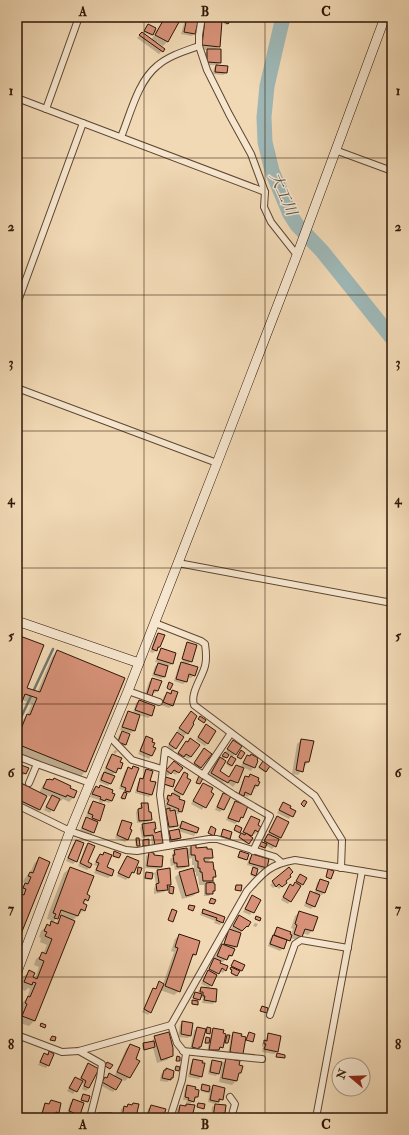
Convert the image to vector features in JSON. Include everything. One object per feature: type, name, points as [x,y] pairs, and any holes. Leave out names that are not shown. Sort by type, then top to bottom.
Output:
[{"type":"street","points":[[46,109],[79,17]]},
{"type":"street","points":[[202,17],[199,35],[201,56],[214,86],[251,154],[265,192],[264,207],[271,222],[297,255]]},
{"type":"street","points":[[17,972],[70,831],[139,664],[217,463],[297,255],[385,17]]},
{"type":"street","points":[[121,137],[146,76],[156,66],[170,57],[199,46]]},
{"type":"street","points":[[17,98],[265,192]]},
{"type":"street","points":[[17,304],[83,124]]},
{"type":"street","points":[[335,150],[392,171]]},
{"type":"street","points":[[17,388],[217,463]]},
{"type":"street","points":[[178,563],[392,603]]},
{"type":"street","points":[[17,621],[139,664]]},
{"type":"street","points":[[155,623],[201,641],[205,644],[205,667],[193,702],[197,708],[315,796],[342,840],[341,868]]},
{"type":"street","points":[[128,691],[159,702]]},
{"type":"street","points":[[203,775],[231,733]]},
{"type":"street","points":[[109,736],[132,760],[162,769]]},
{"type":"street","points":[[167,846],[160,795],[165,750],[270,816],[253,851]]},
{"type":"street","points":[[17,756],[90,782]]},
{"type":"street","points":[[29,783],[37,764]]},
{"type":"street","points":[[17,805],[70,831],[126,850],[137,851],[209,839],[275,857],[281,862]]},
{"type":"street","points":[[17,1035],[62,1052],[79,1051],[171,1025],[247,891],[262,874],[281,862],[295,860],[392,876]]},
{"type":"street","points":[[316,1118],[362,871]]},
{"type":"street","points":[[270,1015],[295,944],[301,940],[348,948]]},
{"type":"street","points":[[170,1118],[182,1080],[186,1054],[177,1043],[171,1025]]},
{"type":"street","points":[[79,1051],[102,1064],[90,1118]]},
{"type":"street","points":[[183,1051],[262,1059]]},
{"type":"street","points":[[230,1097],[235,1104],[231,1118]]},
{"type":"building","points":[[165,17],[169,17],[179,22],[168,42],[155,35]]},
{"type":"building","points":[[187,17],[199,19],[195,34],[184,32]]},
{"type":"building","points":[[220,17],[232,18],[228,24],[219,19]]},
{"type":"building","points":[[205,19],[222,21],[220,47],[202,45]]},
{"type":"building","points":[[148,24],[156,28],[153,35],[144,31]]},
{"type":"building","points":[[142,32],[165,49],[163,52],[139,35]]},
{"type":"building","points":[[207,49],[221,49],[221,63],[207,62]]},
{"type":"building","points":[[216,65],[228,66],[227,73],[215,72]]},
{"type":"building","points":[[158,633],[165,635],[157,651],[152,649]]},
{"type":"building","points":[[20,636],[44,645],[27,688],[40,692],[57,650],[125,678],[86,772],[17,744],[17,739],[27,714],[30,715],[37,698],[25,694],[17,715],[17,644]]},
{"type":"building","points":[[187,642],[197,645],[192,662],[182,659]]},
{"type":"building","points":[[161,648],[176,653],[173,664],[157,659]]},
{"type":"building","points":[[181,662],[198,667],[195,676],[189,674],[187,682],[176,679]]},
{"type":"building","points":[[158,663],[168,666],[165,677],[154,674]]},
{"type":"building","points":[[152,678],[162,681],[158,691],[154,690],[152,696],[147,694]]},
{"type":"building","points":[[169,682],[173,684],[170,690],[167,688]]},
{"type":"building","points":[[172,690],[178,692],[173,706],[163,702],[167,692],[171,694]]},
{"type":"building","points":[[139,700],[155,706],[152,716],[135,710]]},
{"type":"building","points":[[128,711],[140,715],[135,731],[122,727]]},
{"type":"building","points":[[191,711],[197,716],[188,734],[179,728]]},
{"type":"building","points":[[200,716],[206,720],[204,723],[198,719]]},
{"type":"building","points":[[206,724],[216,731],[208,744],[198,737]]},
{"type":"building","points":[[122,731],[130,734],[126,745],[118,742]]},
{"type":"building","points":[[177,732],[184,737],[176,749],[169,744]]},
{"type":"building","points":[[146,736],[153,739],[152,742],[155,743],[153,747],[156,748],[152,756],[140,751]]},
{"type":"building","points":[[190,738],[200,745],[191,757],[186,754],[184,757],[178,753],[186,741],[188,742]]},
{"type":"building","points":[[301,739],[314,741],[309,762],[305,762],[303,772],[296,770]]},
{"type":"building","points":[[233,740],[242,746],[236,755],[227,749]]},
{"type":"building","points":[[204,748],[212,754],[201,768],[194,763]]},
{"type":"building","points":[[241,750],[245,753],[241,759],[237,757]]},
{"type":"building","points":[[225,752],[229,755],[227,758],[222,756]]},
{"type":"building","points":[[112,754],[122,758],[120,762],[123,763],[121,769],[118,768],[116,773],[106,768]]},
{"type":"building","points":[[251,754],[258,758],[255,768],[243,763],[247,755],[250,756]]},
{"type":"building","points":[[231,756],[236,759],[232,766],[227,763]]},
{"type":"building","points":[[220,757],[226,761],[220,771],[229,777],[236,765],[244,768],[238,783],[230,780],[228,783],[211,773]]},
{"type":"building","points":[[174,761],[183,768],[179,773],[174,770],[171,774],[166,770]]},
{"type":"building","points":[[263,761],[270,766],[266,772],[259,767]]},
{"type":"building","points":[[21,765],[29,768],[26,774],[18,771]]},
{"type":"building","points":[[133,766],[139,768],[130,792],[125,791],[126,788],[121,786],[128,767],[132,769]]},
{"type":"building","points":[[146,769],[153,771],[150,781],[156,782],[152,795],[137,791],[140,778],[143,779]]},
{"type":"building","points":[[104,772],[115,776],[111,784],[101,780]]},
{"type":"building","points":[[184,772],[188,774],[187,778],[191,780],[183,795],[174,790]]},
{"type":"building","points":[[250,774],[259,778],[258,781],[260,782],[258,786],[255,785],[251,795],[245,792],[244,796],[239,794],[245,776],[249,777]]},
{"type":"building","points":[[199,776],[203,778],[200,784],[196,783]]},
{"type":"building","points":[[166,777],[175,780],[173,787],[164,784]]},
{"type":"building","points":[[54,778],[71,786],[70,788],[77,791],[74,798],[67,795],[66,797],[43,788],[47,779],[53,780]]},
{"type":"building","points":[[17,781],[47,796],[40,810],[17,799]]},
{"type":"building","points":[[203,783],[213,788],[211,792],[214,794],[206,808],[193,801]]},
{"type":"building","points":[[100,785],[113,790],[112,793],[115,794],[112,801],[106,799],[105,801],[100,799],[101,797],[92,794],[96,786],[99,788]]},
{"type":"building","points":[[124,792],[127,793],[125,799],[121,798]]},
{"type":"building","points":[[172,793],[180,797],[179,799],[185,801],[182,812],[178,811],[179,809],[167,804],[169,800],[167,799],[168,795],[171,796]]},
{"type":"building","points":[[223,793],[231,796],[224,810],[217,807]]},
{"type":"building","points":[[52,795],[60,799],[54,811],[46,807]]},
{"type":"building","points":[[304,800],[307,802],[304,807],[301,804]]},
{"type":"building","points":[[93,801],[105,805],[100,821],[92,818],[93,815],[88,813]]},
{"type":"building","points":[[235,801],[248,806],[243,818],[241,817],[239,822],[228,818]]},
{"type":"building","points":[[283,802],[291,806],[290,808],[296,811],[293,817],[279,810]]},
{"type":"building","points":[[141,803],[148,803],[152,820],[139,821],[138,809],[142,808]]},
{"type":"building","points":[[170,808],[170,811],[175,810],[178,826],[169,827],[166,809]]},
{"type":"building","points":[[251,816],[260,820],[258,825],[261,827],[258,832],[255,830],[252,836],[243,832]]},
{"type":"building","points":[[277,816],[289,822],[281,838],[269,832]]},
{"type":"building","points":[[86,817],[98,822],[94,833],[82,828]]},
{"type":"building","points":[[122,820],[132,823],[130,829],[132,830],[128,840],[117,835]]},
{"type":"building","points":[[182,821],[199,828],[197,833],[180,828]]},
{"type":"building","points":[[155,822],[155,833],[161,831],[163,843],[155,845],[153,835],[144,836],[142,824]]},
{"type":"building","points":[[236,825],[242,828],[240,833],[234,830]]},
{"type":"building","points":[[211,826],[216,829],[214,836],[208,833]]},
{"type":"building","points":[[179,829],[181,838],[171,840],[169,831]]},
{"type":"building","points":[[223,829],[232,832],[230,839],[221,836]]},
{"type":"building","points":[[241,833],[245,835],[246,833],[253,838],[249,844],[239,837]]},
{"type":"building","points":[[268,834],[279,839],[276,847],[264,841]]},
{"type":"building","points":[[136,838],[139,838],[140,846],[137,846]]},
{"type":"building","points":[[149,839],[149,846],[143,846],[143,840]]},
{"type":"building","points":[[76,840],[84,843],[77,862],[68,858]]},
{"type":"building","points":[[260,841],[267,844],[265,848],[258,845]]},
{"type":"building","points":[[88,843],[95,846],[88,862],[92,864],[90,868],[80,863]]},
{"type":"building","points":[[191,845],[196,845],[196,848],[207,847],[207,849],[212,849],[213,858],[204,858],[204,860],[205,862],[213,862],[216,877],[213,877],[213,881],[203,881],[202,872],[200,872],[200,868],[198,868],[198,861],[196,861],[195,855],[191,855]]},
{"type":"building","points":[[187,848],[189,866],[177,867],[177,863],[174,863],[174,850]]},
{"type":"building","points":[[114,851],[121,854],[119,858],[113,856]]},
{"type":"building","points":[[240,851],[249,854],[247,860],[238,857]]},
{"type":"building","points":[[104,852],[112,855],[107,867],[114,870],[112,876],[96,870],[99,863],[96,862],[100,854],[103,855]]},
{"type":"building","points":[[149,852],[154,853],[154,855],[163,856],[162,867],[147,866]]},
{"type":"building","points":[[252,854],[269,859],[267,868],[249,863]]},
{"type":"building","points":[[127,856],[139,861],[134,873],[132,872],[129,878],[118,873]]},
{"type":"building","points":[[39,857],[50,862],[21,934],[17,932],[17,905],[19,906],[22,900],[19,899],[21,894],[24,895],[26,889],[23,888],[25,883],[28,884],[31,877],[28,876],[30,872],[33,873]]},
{"type":"building","points":[[70,867],[94,876],[87,894],[90,896],[88,901],[85,899],[83,903],[87,905],[85,911],[81,909],[78,916],[61,910],[58,919],[54,918],[56,914],[53,913]]},
{"type":"building","points":[[138,867],[142,868],[140,874],[137,874]]},
{"type":"building","points":[[253,867],[258,869],[256,876],[251,874]]},
{"type":"building","points":[[289,867],[293,872],[290,875],[291,877],[282,887],[279,884],[276,887],[272,881]]},
{"type":"building","points":[[170,868],[171,885],[167,885],[168,890],[157,891],[156,884],[159,883],[157,870]]},
{"type":"building","points":[[193,868],[199,892],[186,896],[179,872]]},
{"type":"building","points":[[328,869],[334,871],[331,879],[326,877]]},
{"type":"building","points":[[146,872],[153,873],[152,879],[145,878]]},
{"type":"building","points":[[300,874],[307,878],[303,885],[296,881]]},
{"type":"building","points":[[320,879],[329,882],[325,893],[316,890]]},
{"type":"building","points":[[214,882],[215,891],[213,891],[213,894],[206,894],[206,883]]},
{"type":"building","points":[[295,882],[301,886],[291,902],[283,897],[290,884],[293,886]]},
{"type":"building","points":[[236,885],[242,885],[241,891],[235,890]]},
{"type":"building","points":[[169,886],[174,887],[173,894],[169,893]]},
{"type":"building","points":[[310,891],[320,895],[315,907],[306,903]]},
{"type":"building","points":[[252,895],[261,900],[254,913],[245,909]]},
{"type":"building","points":[[211,898],[216,900],[214,904],[209,903]]},
{"type":"building","points":[[189,905],[195,906],[193,911],[188,909]]},
{"type":"building","points":[[172,909],[177,911],[173,922],[168,920]]},
{"type":"building","points":[[203,909],[225,917],[223,923],[216,920],[217,918],[202,913]]},
{"type":"building","points":[[299,911],[318,917],[313,931],[305,929],[302,937],[294,934]]},
{"type":"building","points":[[61,915],[75,921],[35,1021],[22,1016],[27,1004],[25,1003],[28,996],[30,997],[36,983],[33,982],[32,985],[24,982],[29,970],[35,973],[33,977],[37,979],[44,961],[39,959],[42,952],[46,954],[52,939],[45,936],[47,932],[44,931],[47,924],[50,926],[51,921],[58,924]]},
{"type":"building","points":[[239,915],[251,922],[248,927],[247,926],[242,931],[233,926]]},
{"type":"building","points":[[256,916],[261,918],[260,921],[255,919]]},
{"type":"building","points":[[277,927],[291,932],[290,934],[292,935],[290,941],[274,935]]},
{"type":"building","points":[[229,929],[241,933],[237,947],[224,944]]},
{"type":"building","points":[[179,934],[200,941],[196,955],[193,954],[180,992],[165,986],[178,948],[175,947]]},
{"type":"building","points":[[273,935],[287,940],[284,949],[270,944]]},
{"type":"building","points":[[222,944],[235,949],[232,956],[229,955],[227,960],[217,956]]},
{"type":"building","points":[[214,958],[221,961],[220,963],[228,966],[226,971],[222,968],[219,974],[209,969]]},
{"type":"building","points":[[234,960],[245,965],[242,971],[231,966]]},
{"type":"building","points":[[231,967],[240,971],[237,976],[231,973]]},
{"type":"building","points":[[208,970],[217,975],[212,986],[203,981]]},
{"type":"building","points":[[159,981],[164,984],[151,1013],[144,1009],[153,988],[156,989]]},
{"type":"building","points":[[201,987],[217,989],[216,1002],[204,1000],[205,996],[203,996],[203,992],[200,992]]},
{"type":"building","points":[[195,992],[202,994],[200,1000],[193,998]]},
{"type":"building","points":[[192,1000],[198,1001],[198,1005],[192,1004]]},
{"type":"building","points":[[262,1006],[268,1008],[267,1013],[260,1011]]},
{"type":"building","points":[[182,1021],[193,1023],[191,1036],[181,1034]]},
{"type":"building","points":[[41,1023],[46,1025],[45,1028],[40,1026]]},
{"type":"building","points":[[197,1027],[206,1029],[201,1047],[199,1047],[199,1049],[192,1047]]},
{"type":"building","points":[[207,1027],[211,1028],[210,1034],[206,1033]]},
{"type":"building","points":[[213,1028],[224,1030],[223,1033],[226,1034],[223,1048],[220,1047],[219,1050],[209,1050]]},
{"type":"building","points":[[169,1032],[173,1048],[173,1056],[161,1060],[154,1036]]},
{"type":"building","points":[[233,1032],[242,1034],[241,1036],[246,1037],[243,1054],[230,1052]]},
{"type":"building","points":[[249,1032],[255,1034],[253,1042],[246,1040]]},
{"type":"building","points":[[268,1033],[281,1036],[278,1052],[264,1049],[266,1044],[264,1044],[264,1040],[267,1041]]},
{"type":"building","points":[[227,1035],[230,1035],[228,1043],[225,1043]]},
{"type":"building","points":[[52,1036],[56,1037],[55,1041],[50,1040]]},
{"type":"building","points":[[206,1037],[210,1038],[209,1043],[205,1043]]},
{"type":"building","points":[[154,1041],[155,1047],[144,1050],[143,1043]]},
{"type":"building","points":[[130,1044],[140,1048],[136,1059],[140,1061],[130,1078],[117,1072]]},
{"type":"building","points":[[49,1051],[54,1054],[49,1066],[40,1062],[44,1053],[48,1055]]},
{"type":"building","points":[[277,1053],[285,1055],[285,1058],[276,1057]]},
{"type":"building","points":[[177,1056],[180,1057],[180,1061],[176,1061]]},
{"type":"building","points":[[226,1058],[240,1061],[239,1065],[243,1066],[237,1081],[222,1078]]},
{"type":"building","points":[[193,1059],[203,1061],[202,1063],[205,1063],[202,1077],[190,1074]]},
{"type":"building","points":[[212,1060],[222,1062],[219,1074],[210,1072]]},
{"type":"building","points":[[107,1062],[113,1065],[110,1069],[105,1066]]},
{"type":"building","points":[[88,1063],[99,1069],[89,1088],[84,1086],[86,1081],[81,1078]]},
{"type":"building","points":[[176,1066],[180,1067],[179,1071],[175,1070]]},
{"type":"building","points":[[166,1068],[174,1071],[173,1078],[171,1078],[171,1080],[162,1078]]},
{"type":"building","points":[[109,1073],[122,1080],[116,1090],[102,1082],[105,1077],[107,1078]]},
{"type":"building","points":[[75,1077],[83,1081],[77,1092],[69,1088]]},
{"type":"building","points":[[202,1084],[210,1086],[209,1092],[201,1090]]},
{"type":"building","points":[[187,1085],[196,1087],[195,1089],[199,1090],[198,1097],[195,1097],[194,1102],[185,1097]]},
{"type":"building","points":[[213,1085],[225,1088],[223,1100],[219,1099],[219,1102],[210,1100]]},
{"type":"building","points":[[83,1094],[90,1096],[88,1102],[81,1100]]},
{"type":"building","points":[[73,1099],[84,1103],[79,1118],[72,1117],[74,1113],[69,1111]]},
{"type":"building","points":[[51,1100],[61,1103],[59,1113],[56,1112],[54,1118],[42,1114],[45,1103],[49,1104]]},
{"type":"building","points":[[133,1103],[139,1104],[136,1117],[122,1118],[124,1106],[127,1107],[128,1104],[132,1105]]},
{"type":"building","points":[[198,1103],[205,1104],[204,1109],[197,1107]]},
{"type":"building","points":[[186,1104],[195,1105],[192,1117],[178,1116],[180,1105],[186,1106]]},
{"type":"building","points":[[215,1104],[226,1105],[225,1113],[223,1113],[222,1118],[213,1118]]},
{"type":"building","points":[[151,1105],[166,1109],[163,1118],[148,1114]]},
{"type":"building","points":[[98,1113],[112,1113],[112,1118],[98,1118]]},
{"type":"waterway","name":"大工川","points":[[283,17],[267,86],[264,117],[265,142],[272,171],[290,214],[297,225],[322,251],[392,338]]},
{"type":"waterway","points":[[17,726],[53,649]]}]
